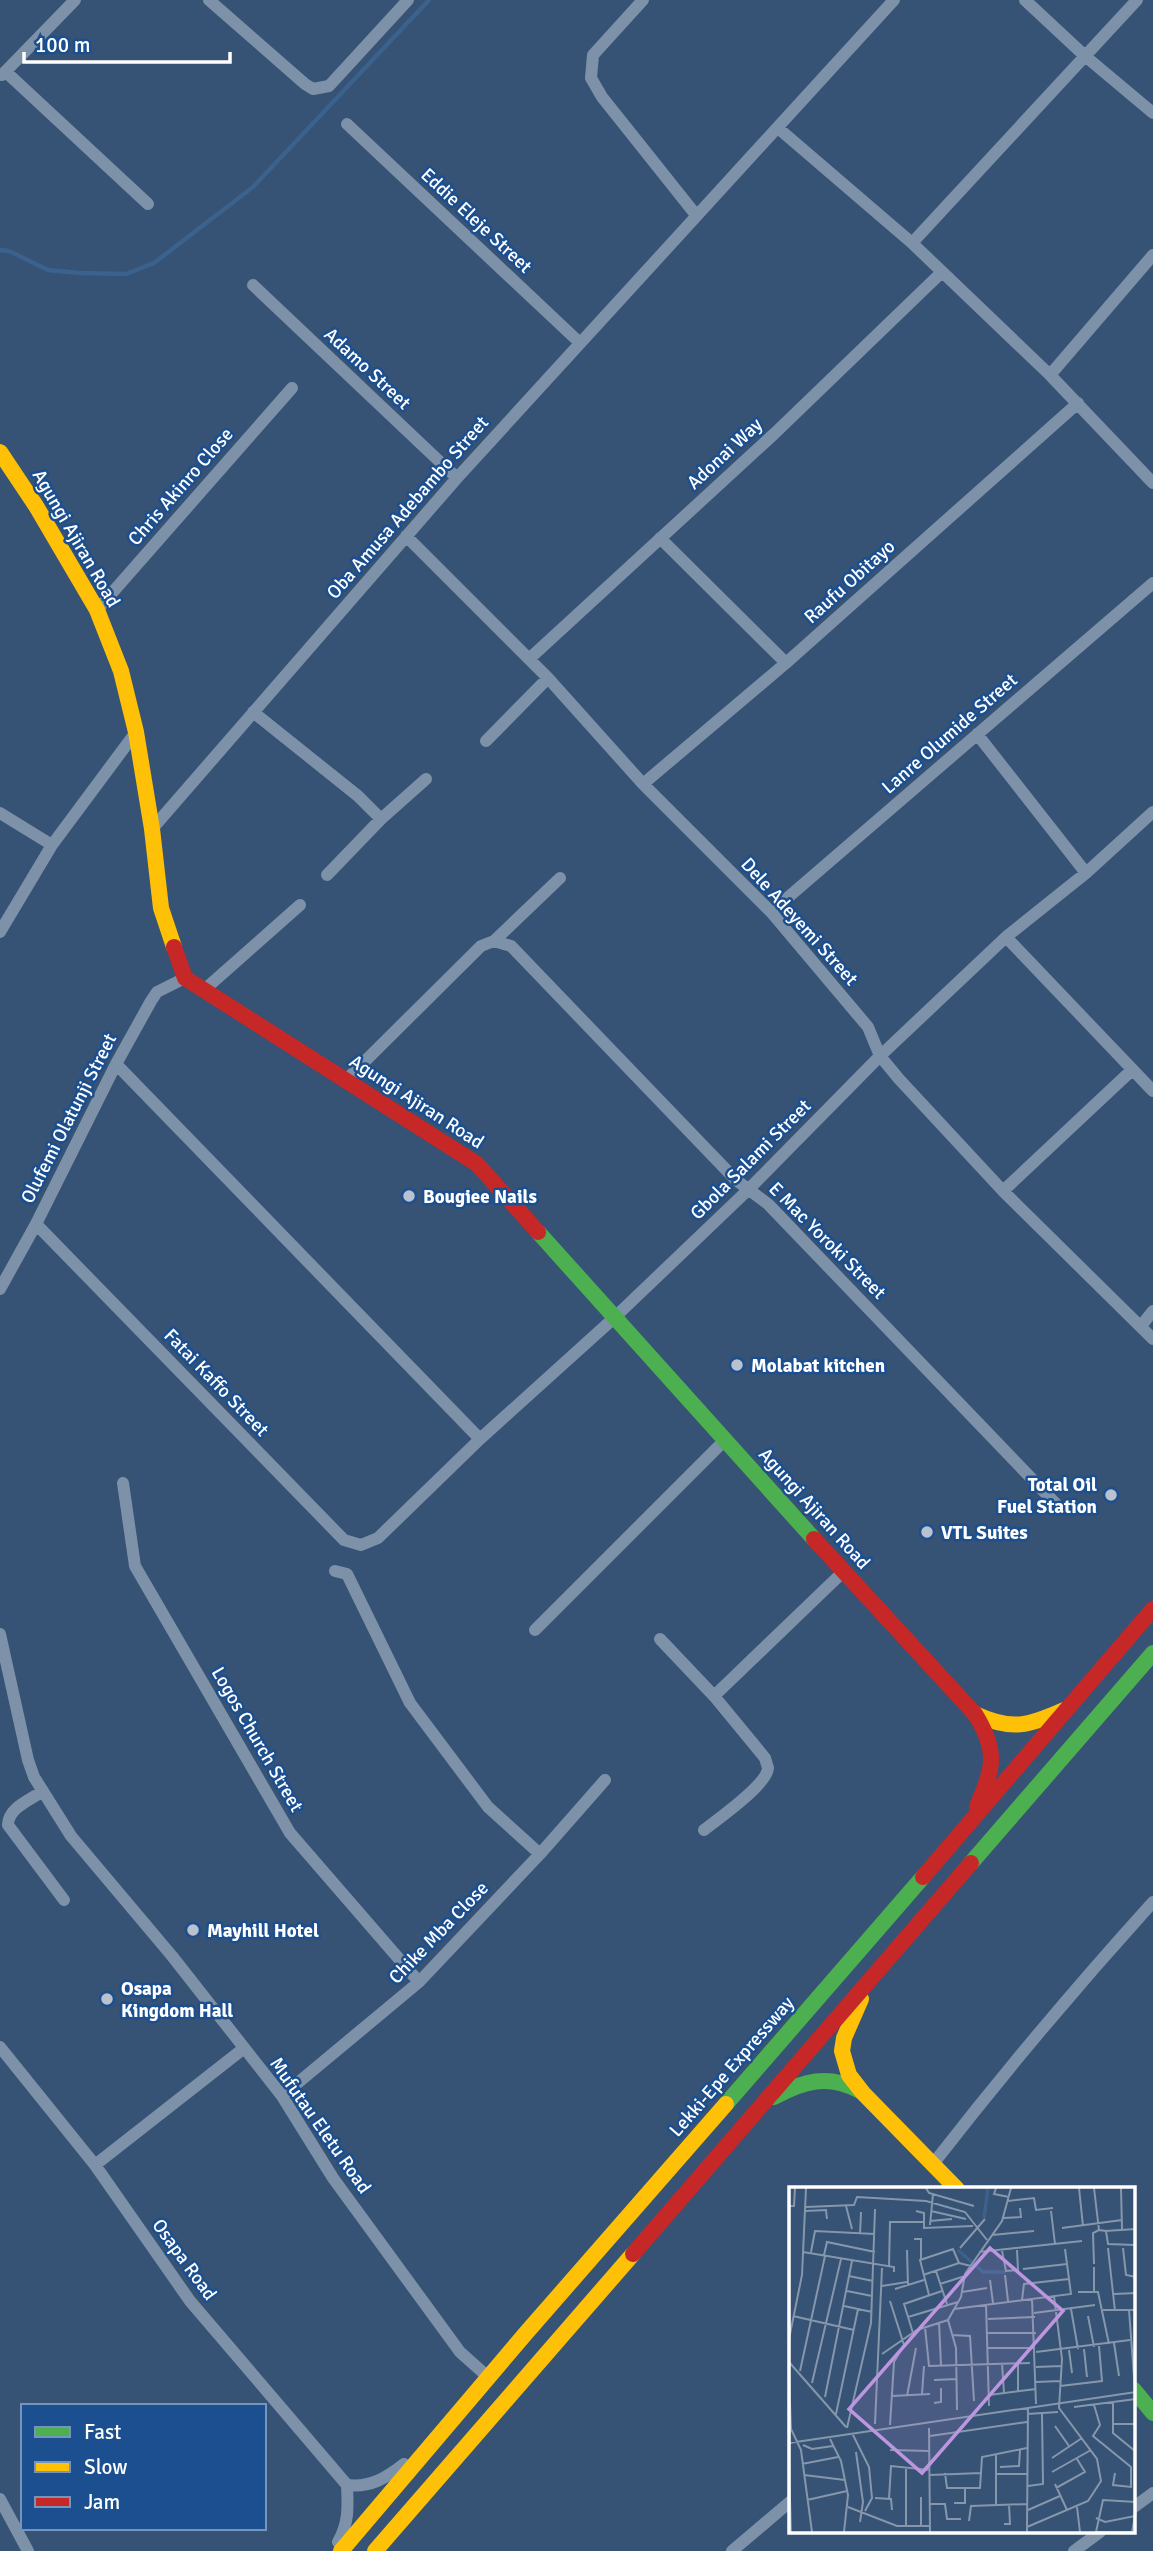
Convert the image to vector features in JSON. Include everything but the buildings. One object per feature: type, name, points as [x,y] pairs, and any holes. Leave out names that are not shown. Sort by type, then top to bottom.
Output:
[{"type":"main road","name":"Agungi Ajiran Road","points":[[0,453],[36,506],[97,610],[121,671],[136,732],[152,829],[161,908],[185,978],[477,1164],[843,1572],[975,1714]]},
{"type":"main road","name":"Lekki-Epe Expressway","points":[[341,2551],[430,2444],[967,1828],[1064,1710],[1153,1609]]},
{"type":"main road","points":[[376,2551],[1153,1653]]},
{"type":"main road","points":[[975,1714],[996,1725],[1013,1726],[1030,1725],[1064,1710]]},
{"type":"main road","points":[[967,1828],[992,1767],[990,1736],[975,1714]]},
{"type":"main road","points":[[878,1968],[848,2024],[842,2051],[845,2065],[863,2093],[955,2187]]},
{"type":"main road","points":[[750,2117],[774,2097],[810,2080],[837,2080],[863,2093]]},
{"type":"main road","points":[[1136,2392],[1153,2413]]},
{"type":"street","points":[[75,0],[3,74],[148,204]]},
{"type":"street","points":[[209,0],[304,85],[313,89],[329,86],[408,0]]},
{"type":"street","points":[[643,0],[593,55],[591,78],[602,97],[696,215]]},
{"type":"street","name":"Oba Amusa Adebambo Street","points":[[152,829],[457,478],[894,0]]},
{"type":"street","points":[[1024,0],[1153,113]]},
{"type":"street","points":[[912,243],[1137,0]]},
{"type":"street","name":"Eddie Eleje Street","points":[[347,124],[580,343]]},
{"type":"street","points":[[778,128],[912,243],[1050,375],[1153,483]]},
{"type":"street","points":[[1050,375],[1153,255]]},
{"type":"street","name":"Adonai Way","points":[[529,659],[774,434],[942,272]]},
{"type":"street","name":"Adamo Street","points":[[253,285],[457,478]]},
{"type":"street","name":"Chris Akinro Close","points":[[97,610],[292,388]]},
{"type":"street","name":"Raufu Obitayo","points":[[643,784],[786,663],[1078,403]]},
{"type":"street","name":"Dele Adeyemi Street","points":[[406,536],[548,678],[643,784],[771,912],[868,1027],[880,1056],[1003,1191],[1153,1339]]},
{"type":"street","points":[[660,538],[786,663]]},
{"type":"street","name":"Lanre Olumide Street","points":[[771,912],[1153,583]]},
{"type":"street","points":[[486,741],[548,678]]},
{"type":"street","points":[[253,712],[358,796],[381,819]]},
{"type":"street","points":[[0,932],[51,845],[136,732]]},
{"type":"street","points":[[977,734],[1086,873]]},
{"type":"street","points":[[327,874],[381,819],[426,779]]},
{"type":"street","points":[[0,813],[51,845]]},
{"type":"street","name":"Gbola Salami Street","points":[[378,1538],[480,1439],[614,1318],[749,1189],[880,1056],[1006,937],[1086,873],[1153,813]]},
{"type":"street","points":[[346,1080],[481,946],[494,942],[560,878]]},
{"type":"street","points":[[204,990],[300,905]]},
{"type":"street","points":[[1006,937],[1153,1091]]},
{"type":"street","name":"E Mac Yoroki Street","points":[[494,942],[511,946],[736,1180],[768,1204],[1056,1504]]},
{"type":"street","name":"Olufemi Olatunji Street","points":[[0,1289],[36,1224],[116,1064],[157,992],[185,978]]},
{"type":"street","points":[[116,1064],[480,1439]]},
{"type":"street","points":[[1003,1191],[1132,1070]]},
{"type":"street","name":"Fatai Kaffo Street","points":[[36,1224],[344,1540],[361,1545],[378,1538]]},
{"type":"street","points":[[1140,1326],[1153,1311]]},
{"type":"street","points":[[535,1630],[726,1439]]},
{"type":"street","name":"Logos Church Street","points":[[123,1482],[135,1566],[290,1833],[419,1982]]},
{"type":"street","points":[[335,1571],[347,1574],[410,1703],[488,1807],[540,1854]]},
{"type":"street","points":[[715,1696],[843,1572]]},
{"type":"street","name":"Mufutau Eletu Road","points":[[0,1634],[28,1760],[43,1791],[71,1836],[172,1956],[282,2096],[333,2178],[460,2352],[488,2377]]},
{"type":"street","points":[[660,1639],[715,1696],[765,1758],[768,1768],[765,1777],[750,1793],[704,1830]]},
{"type":"street","name":"Chike Mba Close","points":[[282,2096],[419,1982],[540,1854],[605,1780]]},
{"type":"street","points":[[43,1791],[13,1811],[8,1825],[64,1900]]},
{"type":"street","points":[[933,2164],[1025,2048],[1153,1902]]},
{"type":"street","name":"Osapa Road","points":[[0,2048],[95,2165],[190,2301],[347,2485]]},
{"type":"street","points":[[95,2165],[243,2049]]},
{"type":"street","points":[[334,2551],[345,2529],[349,2510],[347,2485],[366,2485],[383,2480],[430,2444]]},
{"type":"street","points":[[1136,2506],[1153,2493]]},
{"type":"street","points":[[0,2499],[28,2551]]},
{"type":"street","points":[[732,2551],[789,2503]]},
{"type":"street","points":[[1074,2551],[1097,2534]]},
{"type":"waterway","points":[[0,250],[9,251],[48,270],[80,273],[126,274],[154,263],[253,187],[429,0]]},
{"type":"traffic: fast","points":[[538,1232],[814,1539]]},
{"type":"traffic: fast","points":[[971,1863],[1153,1653]]},
{"type":"traffic: fast","points":[[726,2104],[923,1877]]},
{"type":"traffic: fast","points":[[774,2097],[795,2087],[826,2081],[858,2090]]},
{"type":"traffic: fast","points":[[1136,2392],[1153,2413]]},
{"type":"traffic: slow","points":[[0,452],[36,506],[97,610],[121,671],[136,732],[152,829],[161,908],[174,947]]},
{"type":"traffic: slow","points":[[975,1714],[999,1723],[1020,1724],[1040,1720],[1064,1710]]},
{"type":"traffic: slow","points":[[861,1999],[844,2038],[842,2051],[849,2075],[863,2093],[955,2187]]},
{"type":"traffic: slow","points":[[341,2551],[726,2104]]},
{"type":"traffic: slow","points":[[375,2551],[633,2254]]},
{"type":"traffic: jam","points":[[174,947],[185,978],[477,1164],[538,1232]]},
{"type":"traffic: jam","points":[[814,1539],[975,1714],[987,1739],[991,1760],[987,1781],[977,1806]]},
{"type":"traffic: jam","points":[[923,1877],[1153,1609]]},
{"type":"traffic: jam","points":[[633,2254],[971,1863]]},
{"type":"place","name":"Bougiee Nails","points":[[409,1196]]},
{"type":"place","name":"Molabat kitchen","points":[[737,1365]]},
{"type":"place","name":"Total Oil Fuel Station","points":[[1111,1495]]},
{"type":"place","name":"VTL Suites","points":[[927,1532]]},
{"type":"place","name":"Mayhill Hotel","points":[[193,1930]]},
{"type":"place","name":"Osapa Kingdom Hall","points":[[107,1999]]}]
